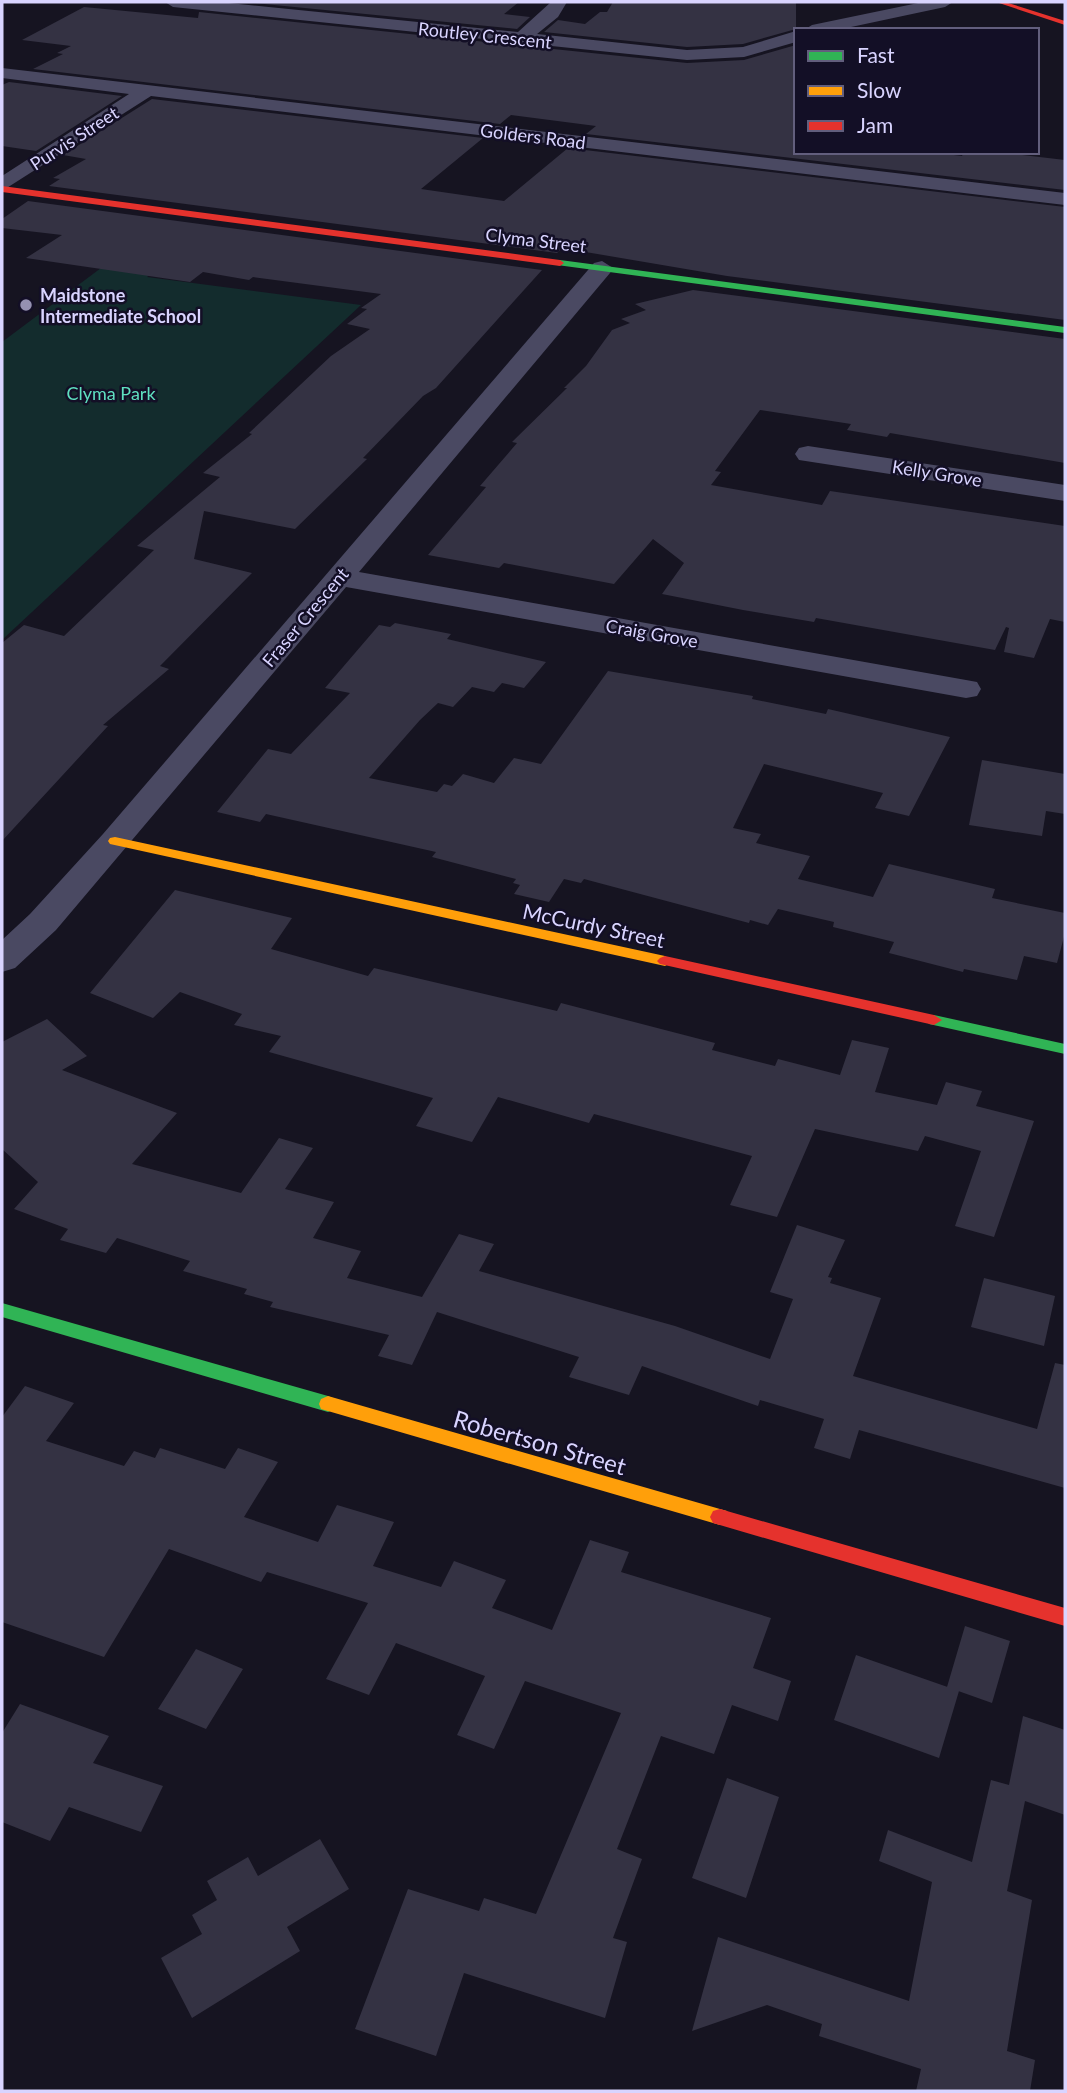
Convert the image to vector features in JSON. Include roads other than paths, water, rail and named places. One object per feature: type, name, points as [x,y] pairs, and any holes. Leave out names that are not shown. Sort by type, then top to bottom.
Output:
[{"type":"street","name":"Routley Crescent","points":[[173,2],[218,4],[687,55],[744,52],[794,37]]},
{"type":"street","points":[[522,38],[552,13],[559,2]]},
{"type":"street","points":[[822,28],[945,2]]},
{"type":"street","points":[[999,2],[1065,23]]},
{"type":"street","points":[[776,44],[794,48]]},
{"type":"street","name":"Golders Road","points":[[2,74],[1065,199]]},
{"type":"street","name":"Purvis Street","points":[[2,187],[146,91]]},
{"type":"street","name":"Clyma Street","points":[[2,187],[1065,330]]},
{"type":"street","name":"Fraser Crescent","points":[[2,960],[43,922],[115,841],[602,268]]},
{"type":"street","name":"Kelly Grove","points":[[808,454],[1065,493]]},
{"type":"street","name":"Craig Grove","points":[[338,577],[966,689]]},
{"type":"street","name":"McCurdy Street","points":[[115,841],[1065,1049]]},
{"type":"street","name":"Robertson Street","points":[[2,1310],[1065,1617]]},
{"type":"place","name":"Maidstone Intermediate School","points":[[26,305]]},
{"type":"park label","name":"Clyma Park","points":[[111,393]]}]
